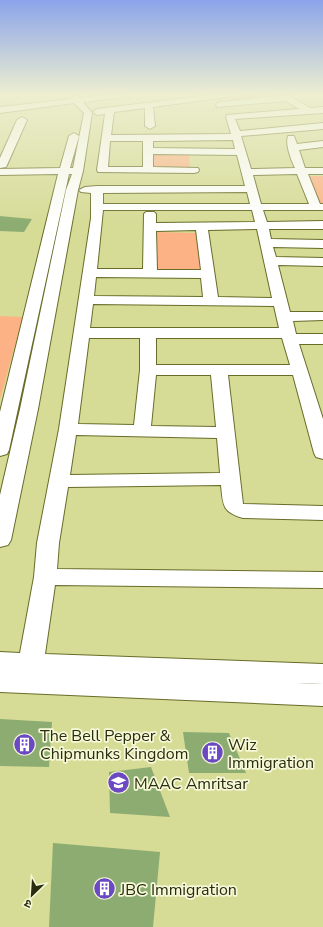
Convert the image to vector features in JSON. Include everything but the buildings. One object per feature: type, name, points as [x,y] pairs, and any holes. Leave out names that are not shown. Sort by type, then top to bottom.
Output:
[{"type":"street","points":[[0,540],[12,416],[65,182],[77,138]]},
{"type":"street","points":[[78,174],[82,138]]},
{"type":"street","points":[[106,138],[102,170],[194,170]]},
{"type":"street","points":[[148,138],[148,170]]},
{"type":"street","points":[[236,138],[242,152],[299,370],[316,399],[323,454]]},
{"type":"street","points":[[150,227],[202,227],[259,217],[321,210],[301,171],[291,143],[323,144]]},
{"type":"street","points":[[4,145],[1,167],[48,171],[65,182]]},
{"type":"street","points":[[149,151],[242,152]]},
{"type":"street","points":[[193,151],[195,189]]},
{"type":"street","points":[[247,172],[323,171]]},
{"type":"street","points":[[0,450],[12,416],[65,182],[78,174]]},
{"type":"street","points":[[65,182],[78,174]]},
{"type":"street","points":[[0,177],[65,182],[97,189],[252,189]]},
{"type":"street","points":[[31,663],[45,577],[48,543],[68,430],[98,218],[97,189]]},
{"type":"street","points":[[97,207],[150,207],[259,217],[323,225]]},
{"type":"street","points":[[150,207],[150,274]]},
{"type":"street","points":[[202,227],[211,301]]},
{"type":"street","points":[[266,243],[323,244]]},
{"type":"street","points":[[271,262],[323,262]]},
{"type":"street","points":[[90,273],[208,274]]},
{"type":"street","points":[[86,300],[281,302]]},
{"type":"street","points":[[285,317],[323,316]]},
{"type":"street","points":[[81,333],[289,336],[323,339]]},
{"type":"street","points":[[142,430],[148,370],[148,334]]},
{"type":"street","points":[[148,370],[299,370]]},
{"type":"street","points":[[219,370],[233,504],[238,510],[243,511],[323,513]]},
{"type":"street","points":[[68,430],[142,430],[226,433]]},
{"type":"street","points":[[60,481],[230,479]]},
{"type":"street","points":[[45,577],[323,580]]},
{"type":"street","points":[[0,662],[323,674]]},
{"type":"street","points":[[0,682],[323,696]]},
{"type":"shaded area","points":[[152,154],[189,154],[190,170],[151,169]]},
{"type":"shaded area","points":[[309,176],[323,176],[323,206],[320,206]]},
{"type":"shaded area","points":[[156,232],[198,233],[201,274],[156,273]]},
{"type":"shaded area","points":[[0,316],[23,317],[0,399]]},
{"type":"place","name":"The Bell Pepper & Chipmunks Kingdom","points":[[25,744]]},
{"type":"place","name":"Wiz Immigration","points":[[212,753]]},
{"type":"place","name":"MAAC Amritsar","points":[[118,783]]},
{"type":"place","name":"JBC Immigration","points":[[104,889]]}]
